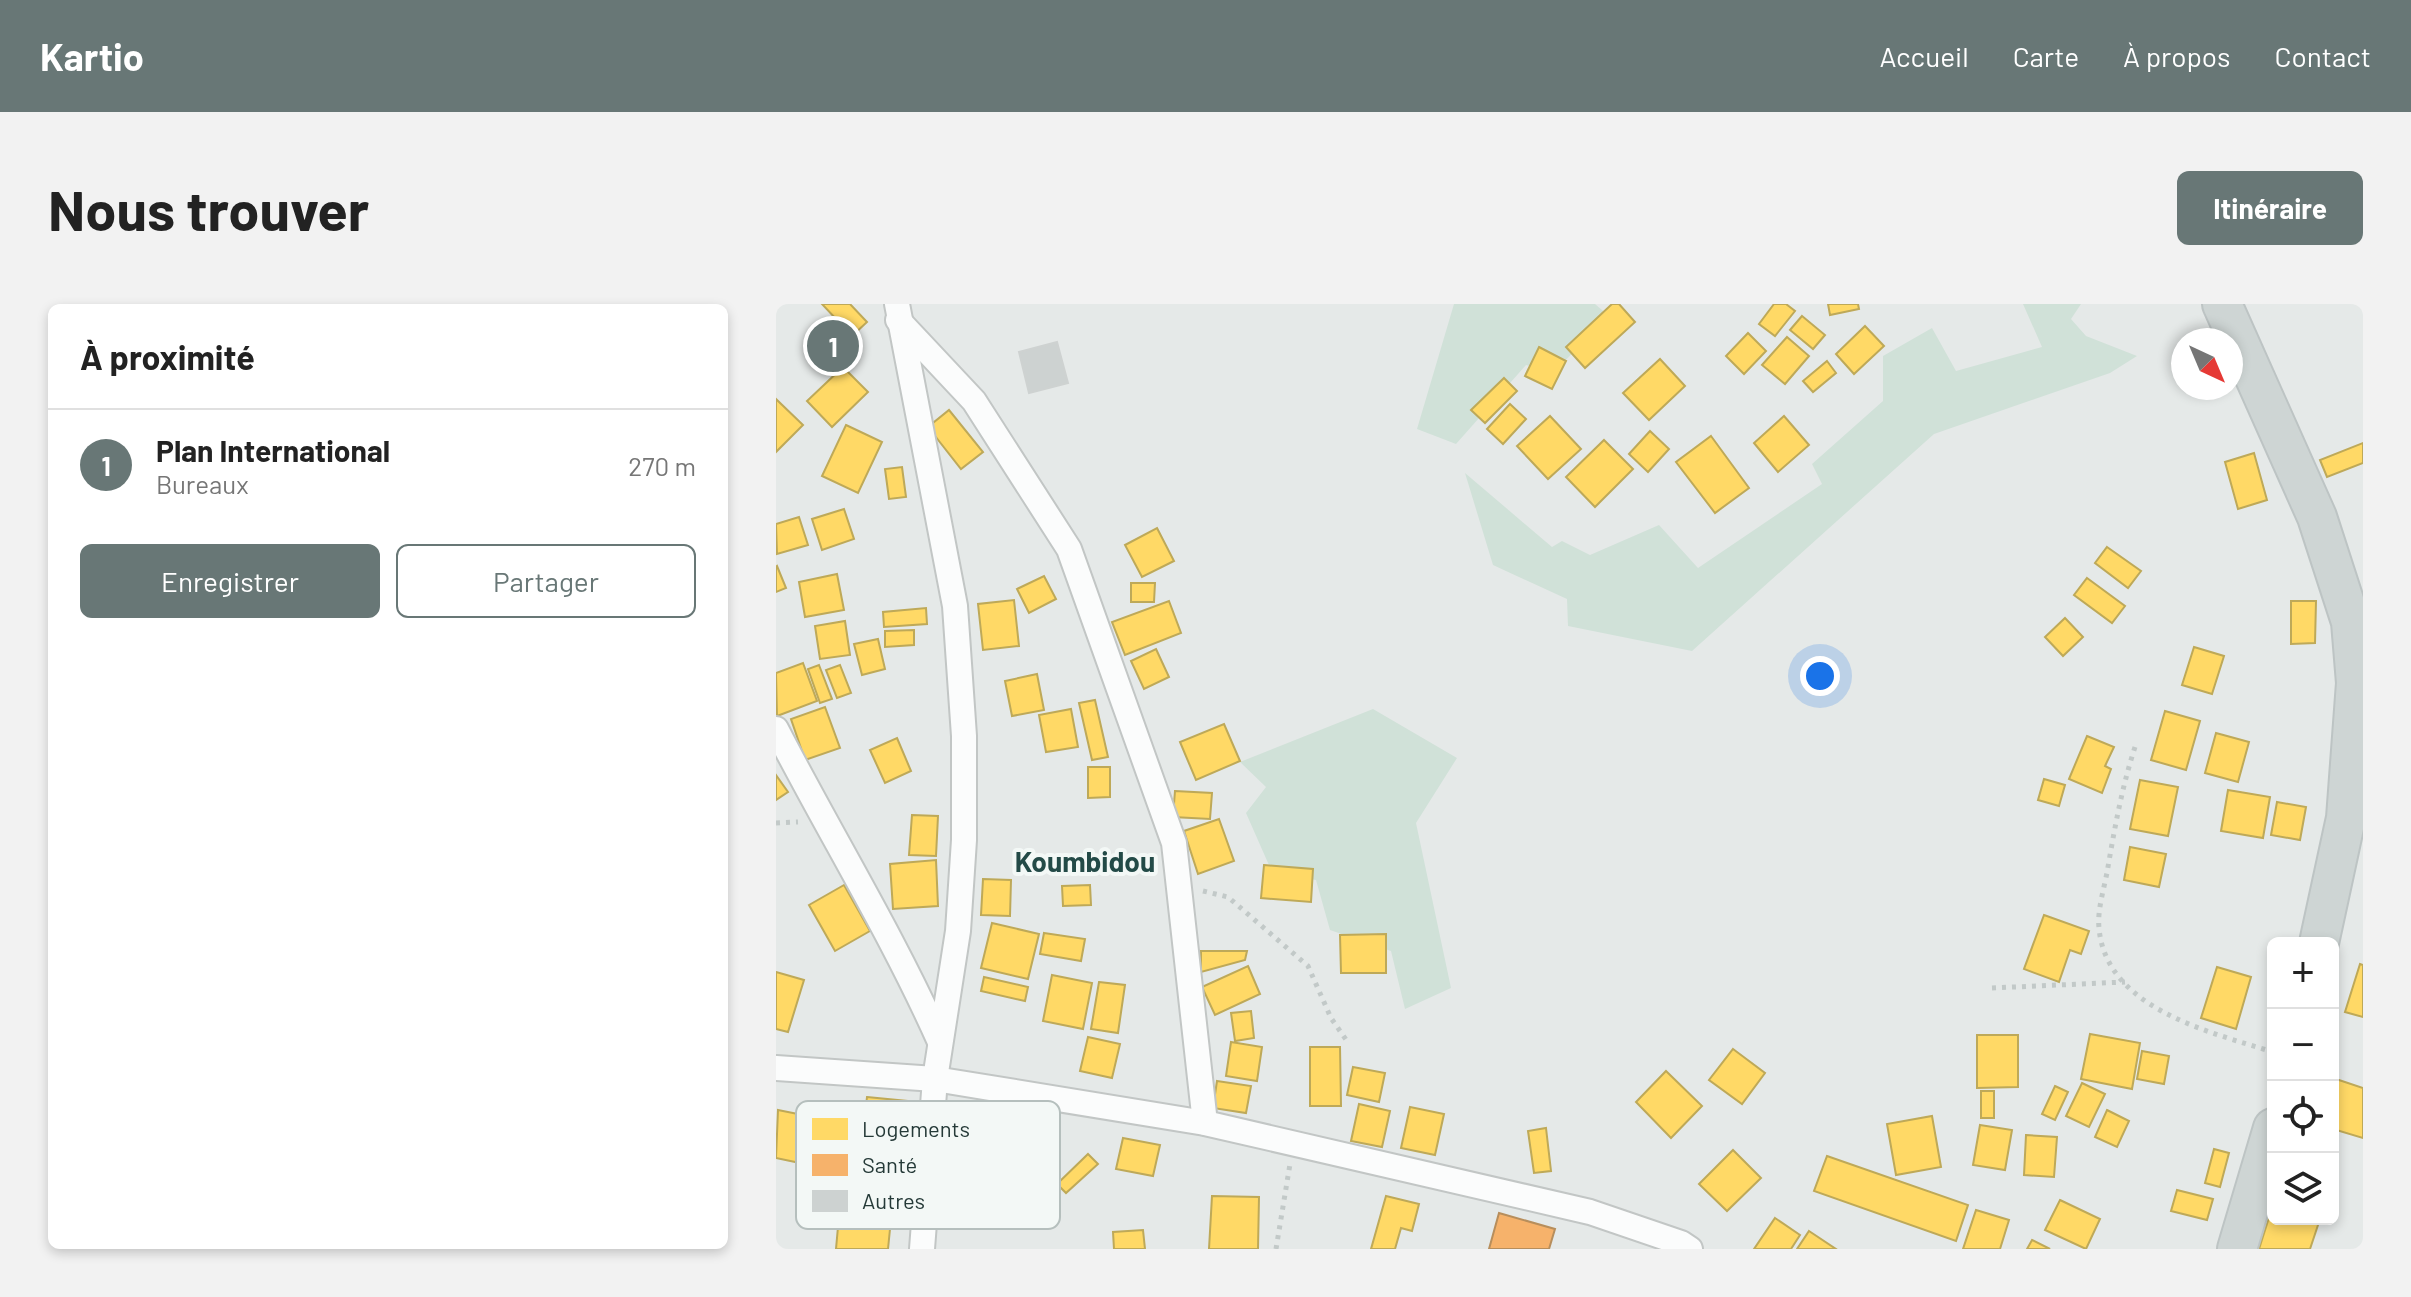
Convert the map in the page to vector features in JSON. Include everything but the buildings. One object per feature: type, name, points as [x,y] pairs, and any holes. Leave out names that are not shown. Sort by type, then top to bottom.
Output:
[{"type":"main road","points":[[2222,304],[2317,517],[2357,620],[2356,683],[2346,818],[2320,937]]},
{"type":"main road","points":[[2237,1249],[2267,1148]]},
{"type":"street","points":[[898,312],[974,401],[1069,549],[1174,843],[1205,1123]]},
{"type":"street","points":[[898,312],[955,606],[964,736],[964,840],[958,931],[933,1101]]},
{"type":"street","points":[[776,729],[823,821],[883,921],[940,1042]]},
{"type":"street","points":[[776,1068],[935,1079],[1205,1123],[1590,1212],[1681,1243],[1690,1249]]},
{"type":"street","points":[[922,1249],[924,1229]]},
{"type":"path","points":[[2135,747],[2121,790],[2099,927],[2109,964],[2141,998],[2181,1023],[2267,1050]]},
{"type":"path","points":[[1179,886],[1228,897],[1308,966],[1331,1018],[1349,1044]]},
{"type":"path","points":[[1992,988],[2126,982]]},
{"type":"path","points":[[1276,1249],[1294,1144]]},
{"type":"shaded area","points":[[1454,304],[1595,304],[1609,316],[1553,373],[1526,365],[1456,444],[1417,429]]},
{"type":"shaded area","points":[[2023,304],[2081,304],[2071,319],[2086,336],[2137,356],[2110,373],[1934,434],[1692,651],[1568,626],[1567,599],[1493,565],[1465,473],[1552,547],[1562,541],[1590,555],[1659,525],[1698,568],[1822,484],[1812,464],[1883,401],[1883,356],[1932,328],[1956,371],[2042,347]]},
{"type":"shaded area","points":[[1373,709],[1457,758],[1416,823],[1451,988],[1405,1009],[1391,951],[1330,930],[1316,880],[1272,872],[1246,813],[1266,787],[1240,762]]},
{"type":"place","name":"Plan International","points":[[833,346]]},
{"type":"district","name":"Koumbidou","points":[[1085,861]]}]
